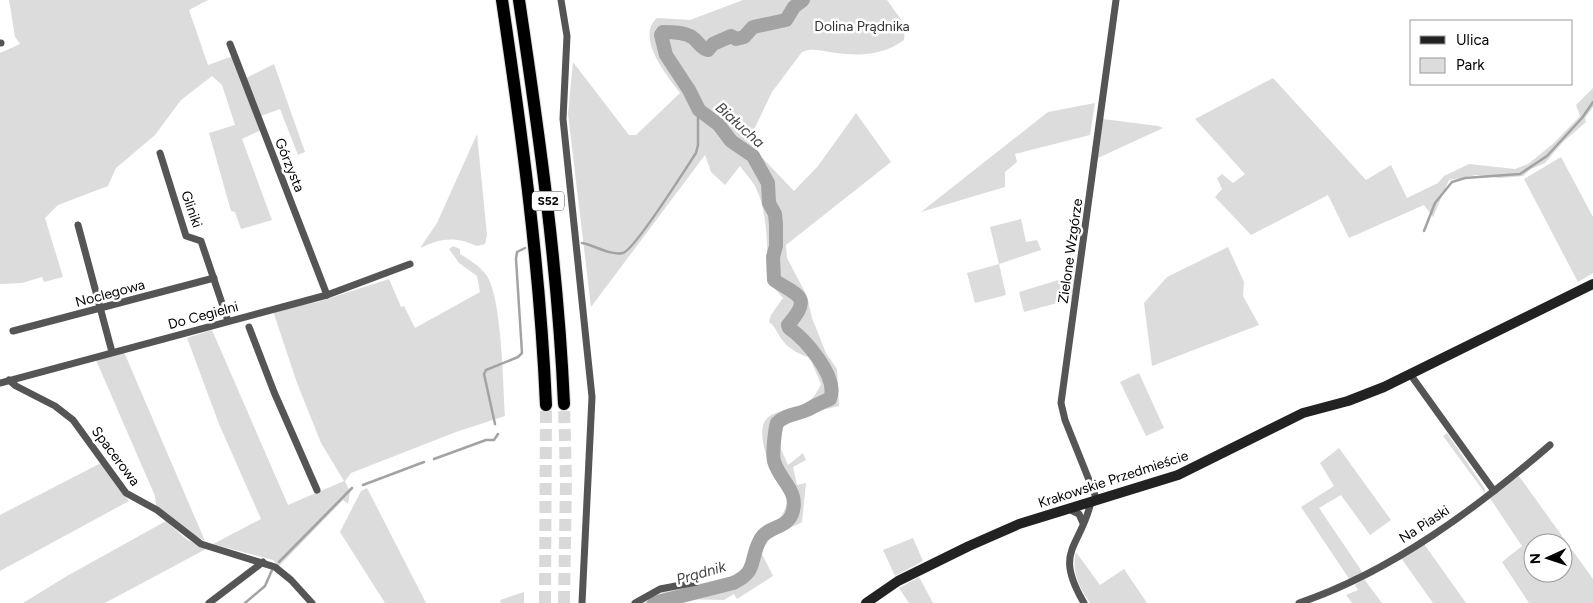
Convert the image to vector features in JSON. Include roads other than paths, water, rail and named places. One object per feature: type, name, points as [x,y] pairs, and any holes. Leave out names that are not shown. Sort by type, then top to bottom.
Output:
[{"type":"highway","name":"S52","points":[[502,0],[531,202],[541,314],[546,405]]},
{"type":"highway","name":"S52","points":[[519,0],[550,216],[564,404]]},
{"type":"main road","name":"Krakowskie Przedmieście","points":[[866,603],[898,581],[929,564],[1019,524],[1178,475],[1303,413],[1366,395],[1507,324],[1593,284]]},
{"type":"street","points":[[561,0],[566,36],[564,127],[592,397],[582,603]]},
{"type":"street","name":"Zielone Wzgórze","points":[[1094,501],[1065,420],[1061,403],[1116,0]]},
{"type":"street","name":"Górzysta","points":[[230,44],[327,295]]},
{"type":"street","name":"Gliniki","points":[[160,153],[186,236],[201,241],[228,321]]},
{"type":"street","points":[[78,225],[112,352]]},
{"type":"street","name":"Do Cegielni","points":[[0,383],[327,295],[410,264]]},
{"type":"street","name":"Noclegowa","points":[[13,331],[214,278]]},
{"type":"street","points":[[249,327],[274,392],[317,490]]},
{"type":"street","points":[[1410,374],[1494,491]]},
{"type":"street","name":"Spacerowa","points":[[9,380],[16,386],[55,406],[73,420],[126,493],[157,510],[201,544],[275,567],[291,580],[312,603]]},
{"type":"street","name":"Na Piaski","points":[[1300,603],[1378,568],[1494,491],[1550,445]]},
{"type":"street","points":[[1084,603],[1072,582],[1069,565],[1071,554],[1083,523],[1094,501]]},
{"type":"street","points":[[1069,508],[1079,514],[1083,523]]},
{"type":"street","points":[[209,603],[263,562]]},
{"type":"street","points":[[634,603],[660,589],[697,582]]},
{"type":"waterway","name":"Białucha","points":[[654,603],[733,583],[741,579],[750,570],[763,535],[789,519],[794,506],[791,492],[774,461],[773,453],[777,423],[784,418],[830,399],[831,390],[830,380],[819,359],[796,333],[789,328],[788,325],[800,308],[801,302],[799,298],[774,280],[773,257],[776,246],[776,225],[775,214],[769,203],[768,183],[753,156],[731,141],[719,125],[699,110],[689,90],[666,55],[661,35],[663,32],[685,34],[692,37],[703,48],[708,50],[713,44],[731,36],[736,39],[744,37],[753,27],[786,20],[794,7],[803,0]]},
{"type":"waterway","points":[[1424,231],[1435,203],[1452,182],[1465,178],[1520,174],[1547,156],[1582,118],[1593,102]]},
{"type":"waterway","points":[[582,243],[618,254],[623,253],[638,238],[696,153],[698,145],[698,108]]},
{"type":"waterway","points":[[495,424],[484,374],[486,370],[518,357],[522,353],[516,259],[517,252],[525,248]]},
{"type":"waterway","points":[[434,459],[486,440],[494,440],[498,434]]},
{"type":"waterway","points":[[363,485],[424,462]]},
{"type":"waterway","points":[[279,562],[352,488]]},
{"type":"waterway","points":[[245,603],[265,586],[272,570]]},
{"type":"tunnel","points":[[564,404],[566,481],[564,603]]},
{"type":"tunnel","points":[[545,603],[546,405]]},
{"type":"park label","name":"Dolina Prądnika","points":[[862,26]]},
{"type":"water label","name":"Prądnik","points":[[701,573]]}]
